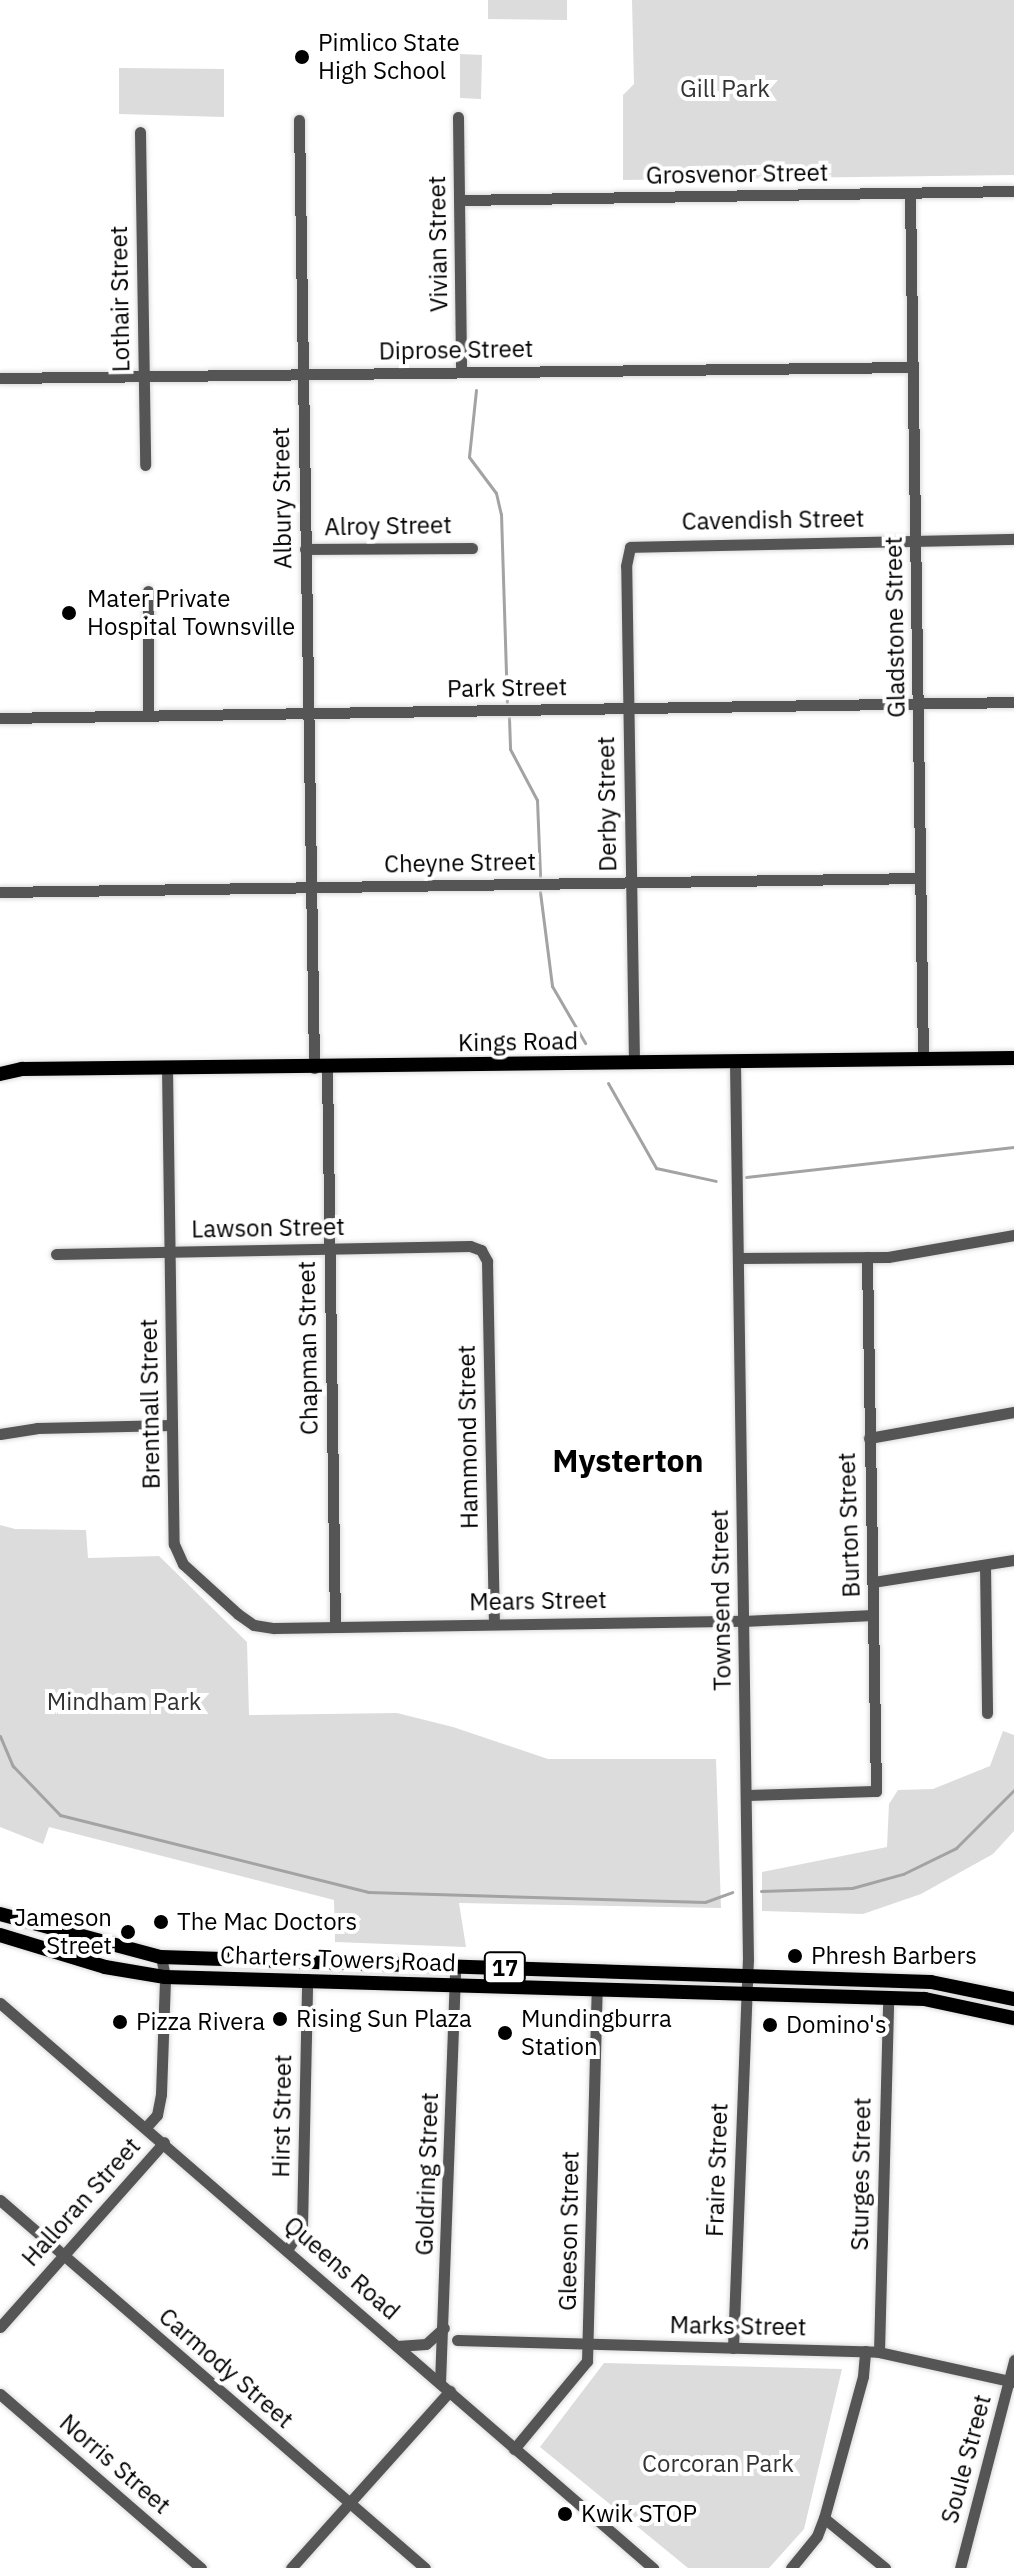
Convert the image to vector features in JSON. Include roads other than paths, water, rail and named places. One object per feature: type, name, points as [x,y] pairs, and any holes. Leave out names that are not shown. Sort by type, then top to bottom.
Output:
[{"type":"main road","name":"Kings Road","points":[[0,1074],[22,1069],[1014,1058]]},
{"type":"main road","name":"Kings Road","points":[[0,1062],[22,1069]]},
{"type":"main road","name":"Charters Towers Road","points":[[0,1914],[161,1957],[455,1967],[748,1968],[931,1982],[1014,1999]]},
{"type":"main road","name":"Charters Towers Road","points":[[0,1935],[105,1967],[165,1977],[888,1998],[944,2002],[1014,2018]]},
{"type":"street","name":"Vivian Street","points":[[458,117],[461,372]]},
{"type":"street","name":"Albury Street","points":[[299,120],[311,887],[320,1067]]},
{"type":"street","name":"Lothair Street","points":[[140,132],[145,465]]},
{"type":"street","name":"Grosvenor Street","points":[[460,200],[1014,191]]},
{"type":"street","name":"Gladstone Street","points":[[910,194],[923,1060]]},
{"type":"street","name":"Diprose Street","points":[[0,378],[913,367]]},
{"type":"street","name":"Cavendish Street","points":[[630,547],[1014,539]]},
{"type":"street","name":"Derby Street","points":[[630,547],[626,566],[634,1062]]},
{"type":"street","name":"Alroy Street","points":[[305,549],[472,548]]},
{"type":"street","points":[[148,591],[148,716]]},
{"type":"street","name":"Park Street","points":[[0,718],[1014,702]]},
{"type":"street","name":"Cheyne Street","points":[[0,892],[920,878]]},
{"type":"street","name":"Townsend Street","points":[[735,1060],[748,1968],[745,1994]]},
{"type":"street","name":"Brentnall Street","points":[[167,1067],[174,1544],[183,1564],[254,1625],[335,1627]]},
{"type":"street","name":"Chapman Street","points":[[320,1067],[329,1249],[335,1627]]},
{"type":"street","points":[[738,1258],[888,1257],[1014,1235]]},
{"type":"street","name":"Lawson Street","points":[[56,1254],[470,1246],[481,1250]]},
{"type":"street","name":"Hammond Street","points":[[481,1250],[487,1261],[494,1624]]},
{"type":"street","name":"Burton Street","points":[[746,1795],[876,1791],[867,1257]]},
{"type":"street","points":[[869,1438],[1014,1412]]},
{"type":"street","points":[[0,1434],[37,1428],[172,1425]]},
{"type":"street","points":[[873,1582],[1014,1560]]},
{"type":"street","points":[[985,1565],[987,1713]]},
{"type":"street","name":"Mears Street","points":[[335,1627],[743,1621],[873,1615]]},
{"type":"street","points":[[147,2126],[157,2115],[161,2094],[165,1977],[161,1957]]},
{"type":"street","name":"Goldring Street","points":[[440,2383],[455,1967]]},
{"type":"street","name":"Hirst Street","points":[[287,2250],[302,2227],[307,1979]]},
{"type":"street","name":"Gleeson Street","points":[[514,2449],[587,2361],[597,1989]]},
{"type":"street","name":"Fraire Street","points":[[733,2348],[745,1994]]},
{"type":"street","name":"Sturges Street","points":[[879,2352],[888,1998]]},
{"type":"street","name":"Queens Road","points":[[0,2003],[147,2126],[653,2568]]},
{"type":"street","name":"Halloran Street","points":[[0,2327],[164,2142]]},
{"type":"street","name":"Carmody Street","points":[[0,2200],[425,2568]]},
{"type":"street","points":[[397,2346],[426,2344],[444,2328]]},
{"type":"street","name":"Marks Street","points":[[457,2340],[879,2352],[1011,2381]]},
{"type":"street","points":[[791,2568],[817,2536],[824,2518],[863,2376],[865,2351]]},
{"type":"street","name":"Soule Street","points":[[960,2568],[1014,2360]]},
{"type":"street","points":[[291,2568],[450,2391]]},
{"type":"street","name":"Norris Street","points":[[0,2394],[201,2568]]},
{"type":"street","points":[[824,2518],[885,2568]]},
{"type":"waterway","points":[[476,390],[469,457],[496,493],[501,514],[507,702]]},
{"type":"waterway","points":[[509,718],[510,749],[537,800],[540,876]]},
{"type":"waterway","points":[[540,892],[552,986],[585,1043]]},
{"type":"waterway","points":[[608,1083],[656,1168],[716,1181]]},
{"type":"waterway","points":[[746,1177],[1014,1147]]},
{"type":"waterway","points":[[0,1736],[13,1766],[60,1815],[368,1892],[705,1902],[732,1892]]},
{"type":"waterway","points":[[761,1891],[852,1888],[903,1874],[956,1848],[1014,1790]]},
{"type":"place","name":"Pimlico State High School","points":[[302,57]]},
{"type":"place","name":"Mater Private Hospital Townsville","points":[[69,613]]},
{"type":"place","name":"The Mac Doctors","points":[[161,1922]]},
{"type":"place","name":"Jameson Street","points":[[128,1932]]},
{"type":"place","name":"Phresh Barbers","points":[[795,1956]]},
{"type":"place","name":"Rising Sun Plaza","points":[[280,2019]]},
{"type":"place","name":"Pizza Rivera","points":[[120,2022]]},
{"type":"place","name":"Domino's","points":[[770,2025]]},
{"type":"place","name":"Mundingburra Station","points":[[505,2033]]},
{"type":"place","name":"Kwik STOP","points":[[565,2514]]},
{"type":"district","name":"Mysterton","points":[[628,1460]]},
{"type":"park label","name":"Gill Park","points":[[725,89]]},
{"type":"park label","name":"Mindham Park","points":[[124,1702]]},
{"type":"park label","name":"Corcoran Park","points":[[718,2464]]}]
